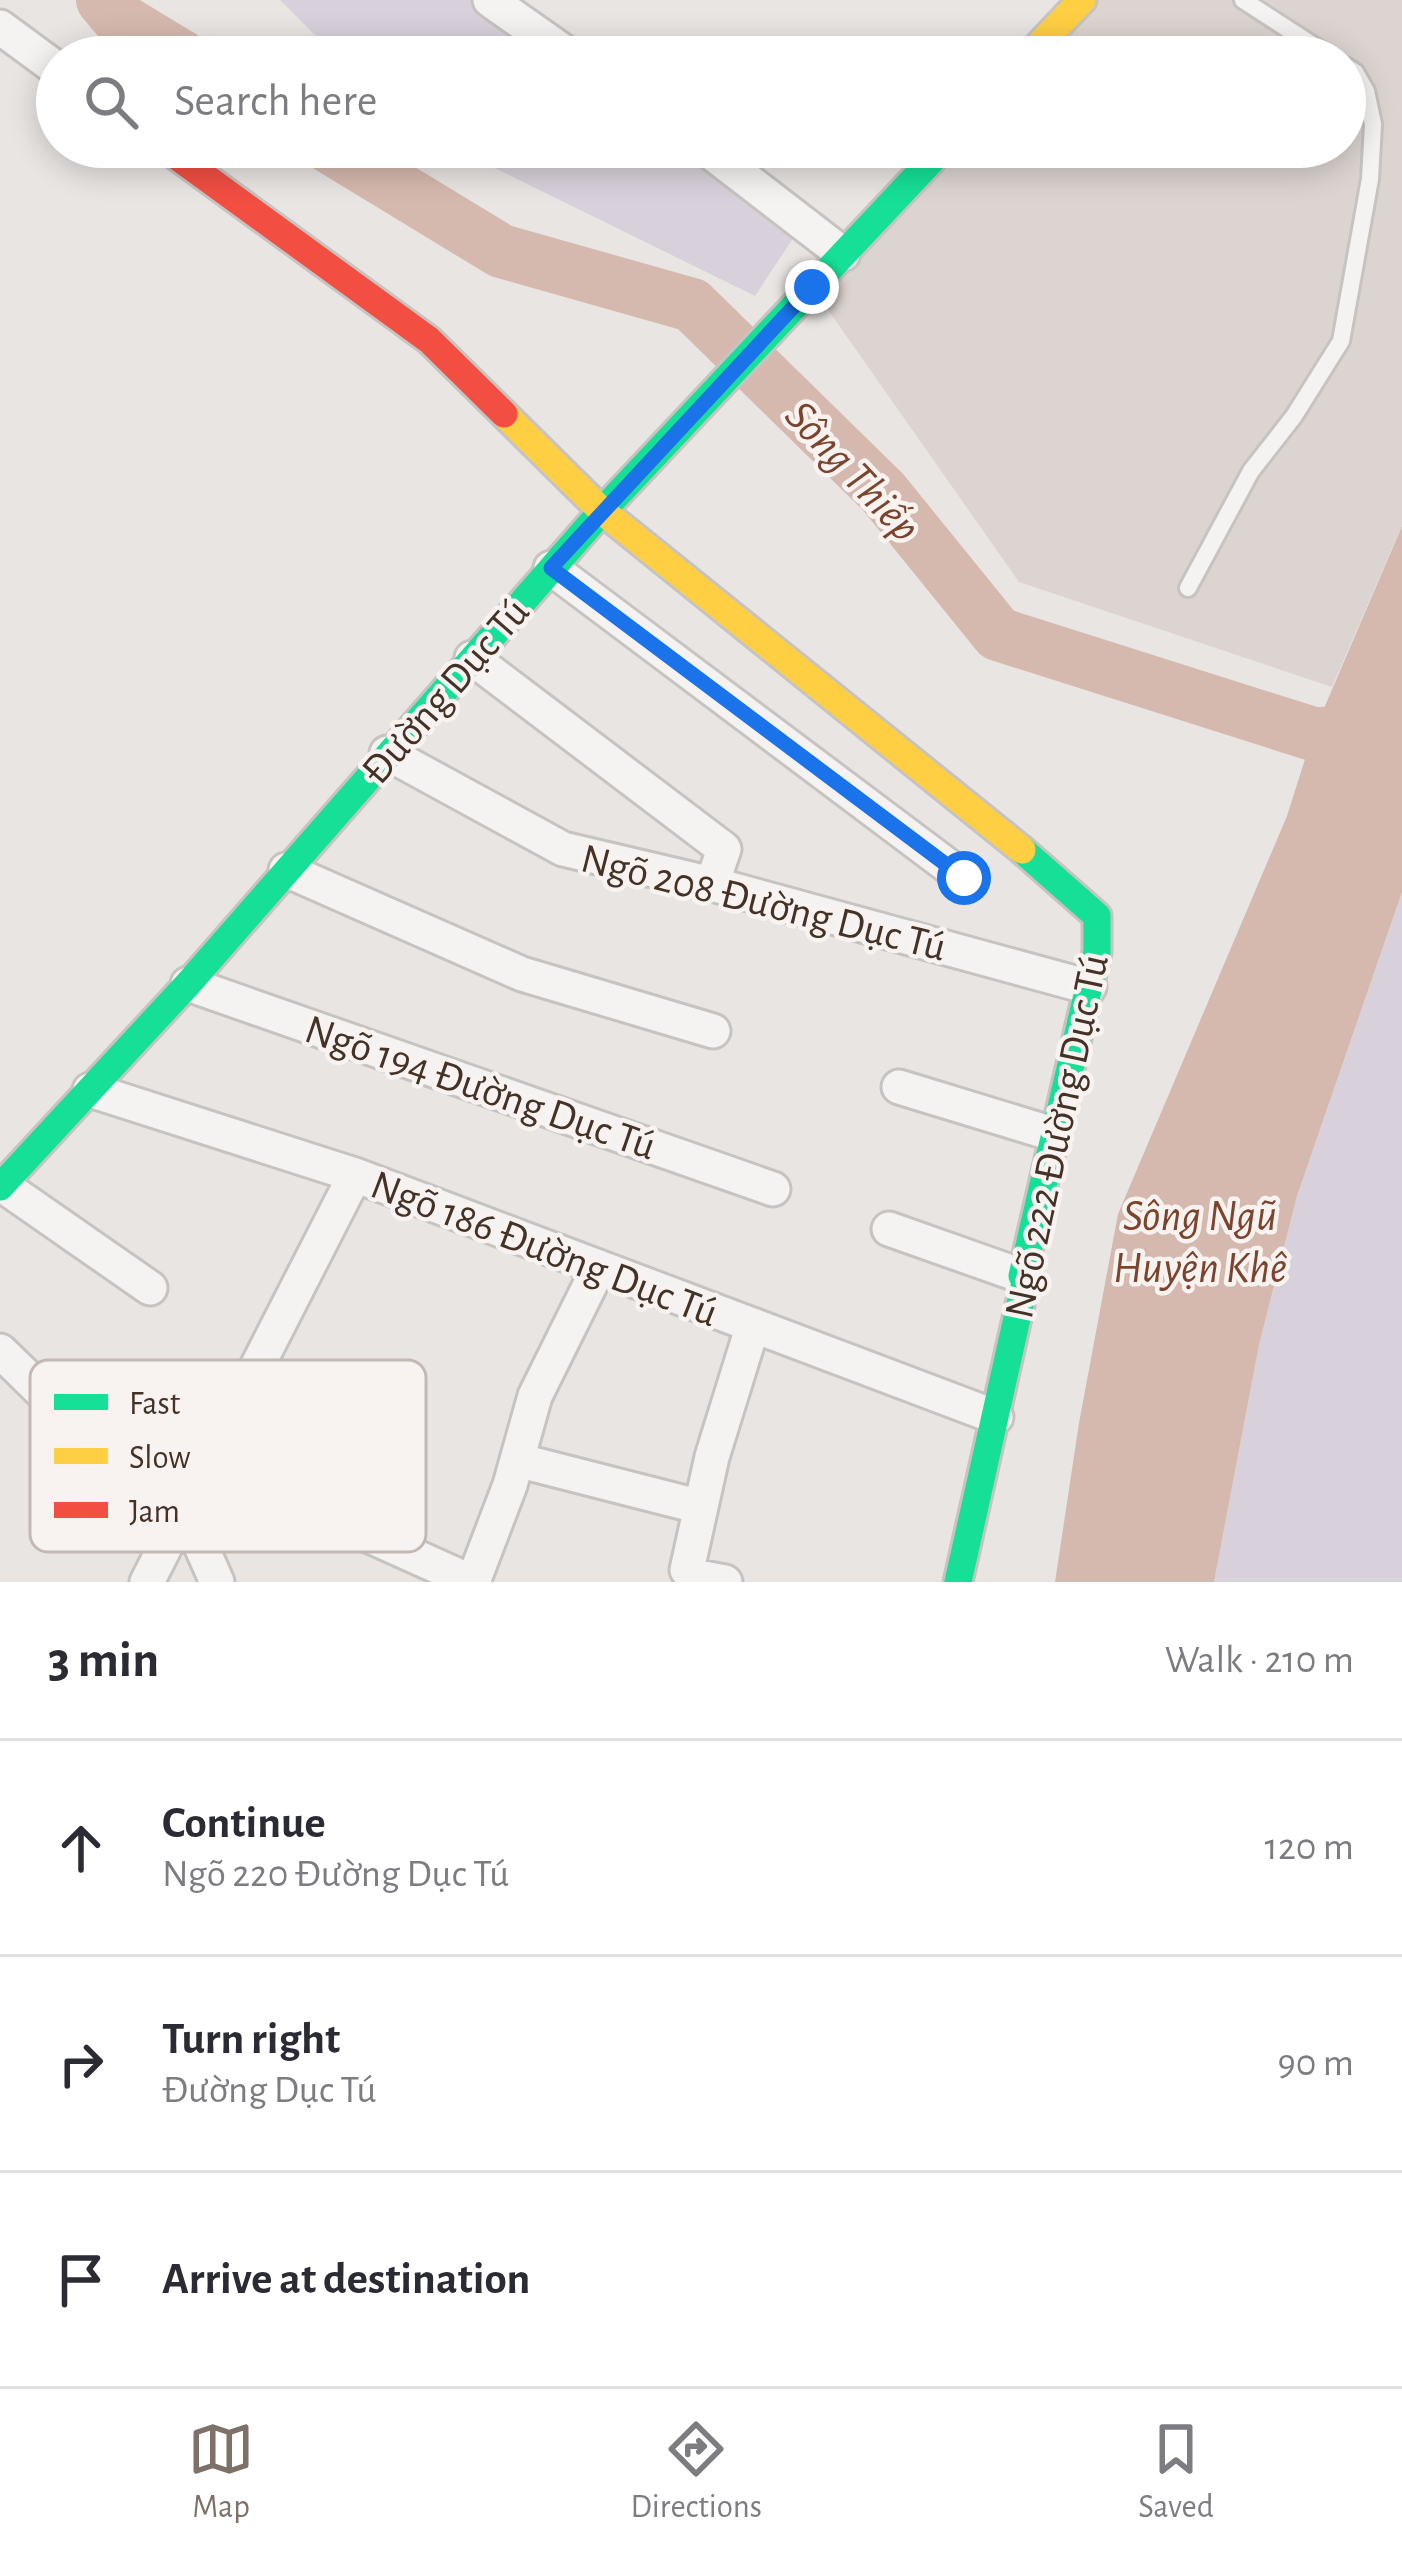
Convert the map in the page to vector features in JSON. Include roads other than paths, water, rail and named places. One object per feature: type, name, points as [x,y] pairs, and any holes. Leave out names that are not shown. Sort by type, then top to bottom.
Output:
[{"type":"street","points":[[490,0],[541,36]]},
{"type":"street","points":[[1048,36],[1082,0]]},
{"type":"street","points":[[0,27],[36,54]]},
{"type":"street","points":[[193,168],[429,340],[602,511]]},
{"type":"street","points":[[731,168],[843,254]]},
{"type":"street","name":"Đường Dục Tú","points":[[1,1186],[188,984],[602,511],[924,168]]},
{"type":"street","name":"Ngõ 222 Đường Dục Tú","points":[[602,511],[1090,905],[1098,928],[958,1582]]},
{"type":"street","points":[[551,568],[964,878]]},
{"type":"street","points":[[472,658],[724,849],[712,884]]},
{"type":"street","name":"Ngõ 208 Đường Dục Tú","points":[[387,754],[563,850],[712,884],[1089,987]]},
{"type":"street","points":[[286,870],[522,974],[713,1031]]},
{"type":"street","name":"Ngõ 194 Đường Dục Tú","points":[[188,984],[773,1189]]},
{"type":"street","points":[[899,1087],[1053,1134]]},
{"type":"street","name":"Ngõ 186 Đường Dục Tú","points":[[90,1090],[355,1175],[996,1417]]},
{"type":"street","points":[[261,1360],[355,1175]]},
{"type":"street","points":[[1,1186],[150,1288]]},
{"type":"street","points":[[889,1229],[1022,1276]]},
{"type":"street","points":[[405,1552],[472,1582],[535,1396],[599,1267]]},
{"type":"street","points":[[725,1582],[687,1570],[753,1325]]},
{"type":"street","points":[[0,1351],[30,1380]]},
{"type":"street","points":[[517,1460],[701,1508]]},
{"type":"street","points":[[147,1582],[162,1552]]},
{"type":"street","points":[[204,1552],[217,1582]]},
{"type":"lane","points":[[1243,0],[1299,36]]},
{"type":"lane","points":[[1188,588],[1251,471],[1294,416],[1341,341],[1370,178],[1373,124],[1366,91]]},
{"type":"water","name":"Sông Ngũ Huyện Khê","points":[[1402,526],[1402,892],[1297,1196],[1259,1345],[1214,1582],[1055,1582],[1118,1214],[1287,816],[1313,734]]},
{"type":"waterway","name":"Sông Thiếp","points":[[103,0],[119,19],[147,36]]},
{"type":"waterway","name":"Sông Thiếp","points":[[365,168],[501,251],[692,305],[883,492],[998,634],[1313,734],[1386,733]]}]
